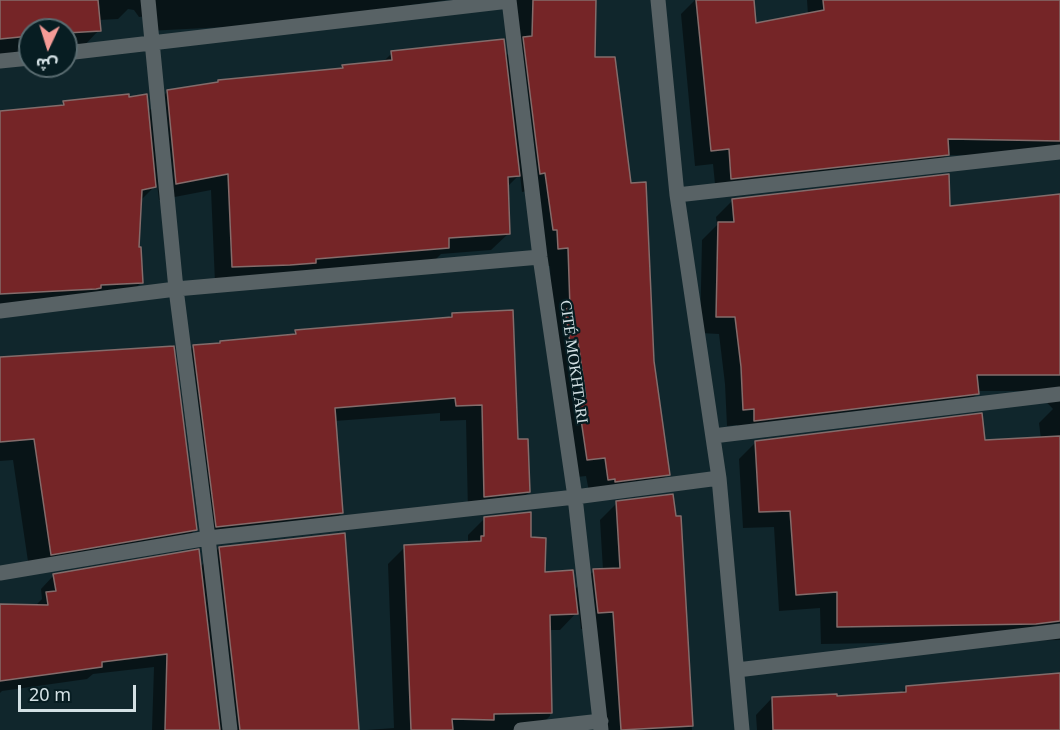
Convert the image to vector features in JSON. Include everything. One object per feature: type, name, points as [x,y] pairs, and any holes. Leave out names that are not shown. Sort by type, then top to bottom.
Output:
[{"type":"street","points":[[148,0],[176,289],[230,730]]},
{"type":"street","points":[[658,0],[678,195],[719,478],[742,730]]},
{"type":"street","points":[[78,52],[509,1]]},
{"type":"street","name":"CITÉ MOKHTARI","points":[[509,1],[540,257],[574,497],[601,726]]},
{"type":"street","points":[[0,61],[18,59]]},
{"type":"street","points":[[678,195],[1060,152]]},
{"type":"street","points":[[0,311],[176,289],[540,257]]},
{"type":"street","points":[[713,436],[1060,394]]},
{"type":"street","points":[[0,573],[208,538],[574,497],[719,478]]},
{"type":"street","points":[[737,670],[1060,631]]},
{"type":"street","points":[[521,730],[601,726]]},
{"type":"building","points":[[0,0],[98,0],[101,31],[78,32],[78,18],[18,18],[18,37],[0,39]]},
{"type":"building","points":[[533,0],[596,0],[595,57],[615,57],[631,183],[646,182],[654,361],[670,475],[615,482],[615,479],[608,480],[605,458],[587,460],[578,399],[586,397],[578,342],[570,343],[565,309],[570,308],[568,248],[558,249],[557,230],[553,230],[545,173],[540,174],[523,37],[532,36]]},
{"type":"building","points":[[696,0],[754,0],[756,23],[824,10],[823,0],[1060,0],[1060,141],[948,139],[949,155],[731,179],[729,149],[711,151]]},
{"type":"building","points":[[504,39],[520,176],[508,177],[510,234],[449,238],[449,248],[316,259],[316,263],[232,267],[228,174],[176,184],[167,90],[218,82],[218,80],[343,68],[342,65],[392,60],[391,51]]},
{"type":"building","points":[[129,94],[129,97],[147,94],[156,187],[142,190],[139,247],[141,247],[143,283],[101,285],[101,288],[96,289],[0,294],[0,111],[64,105],[63,101]]},
{"type":"building","points":[[949,174],[950,206],[1060,194],[1060,375],[977,375],[979,394],[754,421],[754,409],[743,410],[735,317],[716,317],[718,222],[734,222],[732,199]]},
{"type":"building","points":[[513,310],[518,439],[528,439],[530,492],[484,497],[482,405],[456,406],[455,398],[335,408],[343,513],[216,527],[193,345],[296,334],[295,330],[452,317],[452,313]]},
{"type":"building","points":[[174,346],[197,530],[51,555],[34,439],[0,442],[0,357]]},
{"type":"building","points":[[982,413],[985,440],[1060,436],[1060,621],[1036,624],[837,627],[837,592],[796,595],[790,511],[759,512],[755,441]]},
{"type":"building","points":[[673,494],[676,516],[681,516],[693,726],[621,730],[613,612],[598,613],[593,569],[620,568],[616,501]]},
{"type":"building","points":[[531,512],[531,537],[546,538],[545,572],[573,570],[578,614],[550,615],[552,713],[494,714],[494,720],[452,719],[453,730],[411,730],[404,545],[481,541],[481,536],[484,536],[484,517]]},
{"type":"building","points":[[345,533],[359,730],[240,730],[219,547]]},
{"type":"building","points":[[199,549],[220,730],[165,730],[167,654],[102,662],[102,667],[0,681],[0,604],[48,605],[46,592],[56,591],[53,574]]},
{"type":"building","points":[[1060,673],[1060,730],[773,730],[772,697],[906,692],[906,686]]}]
